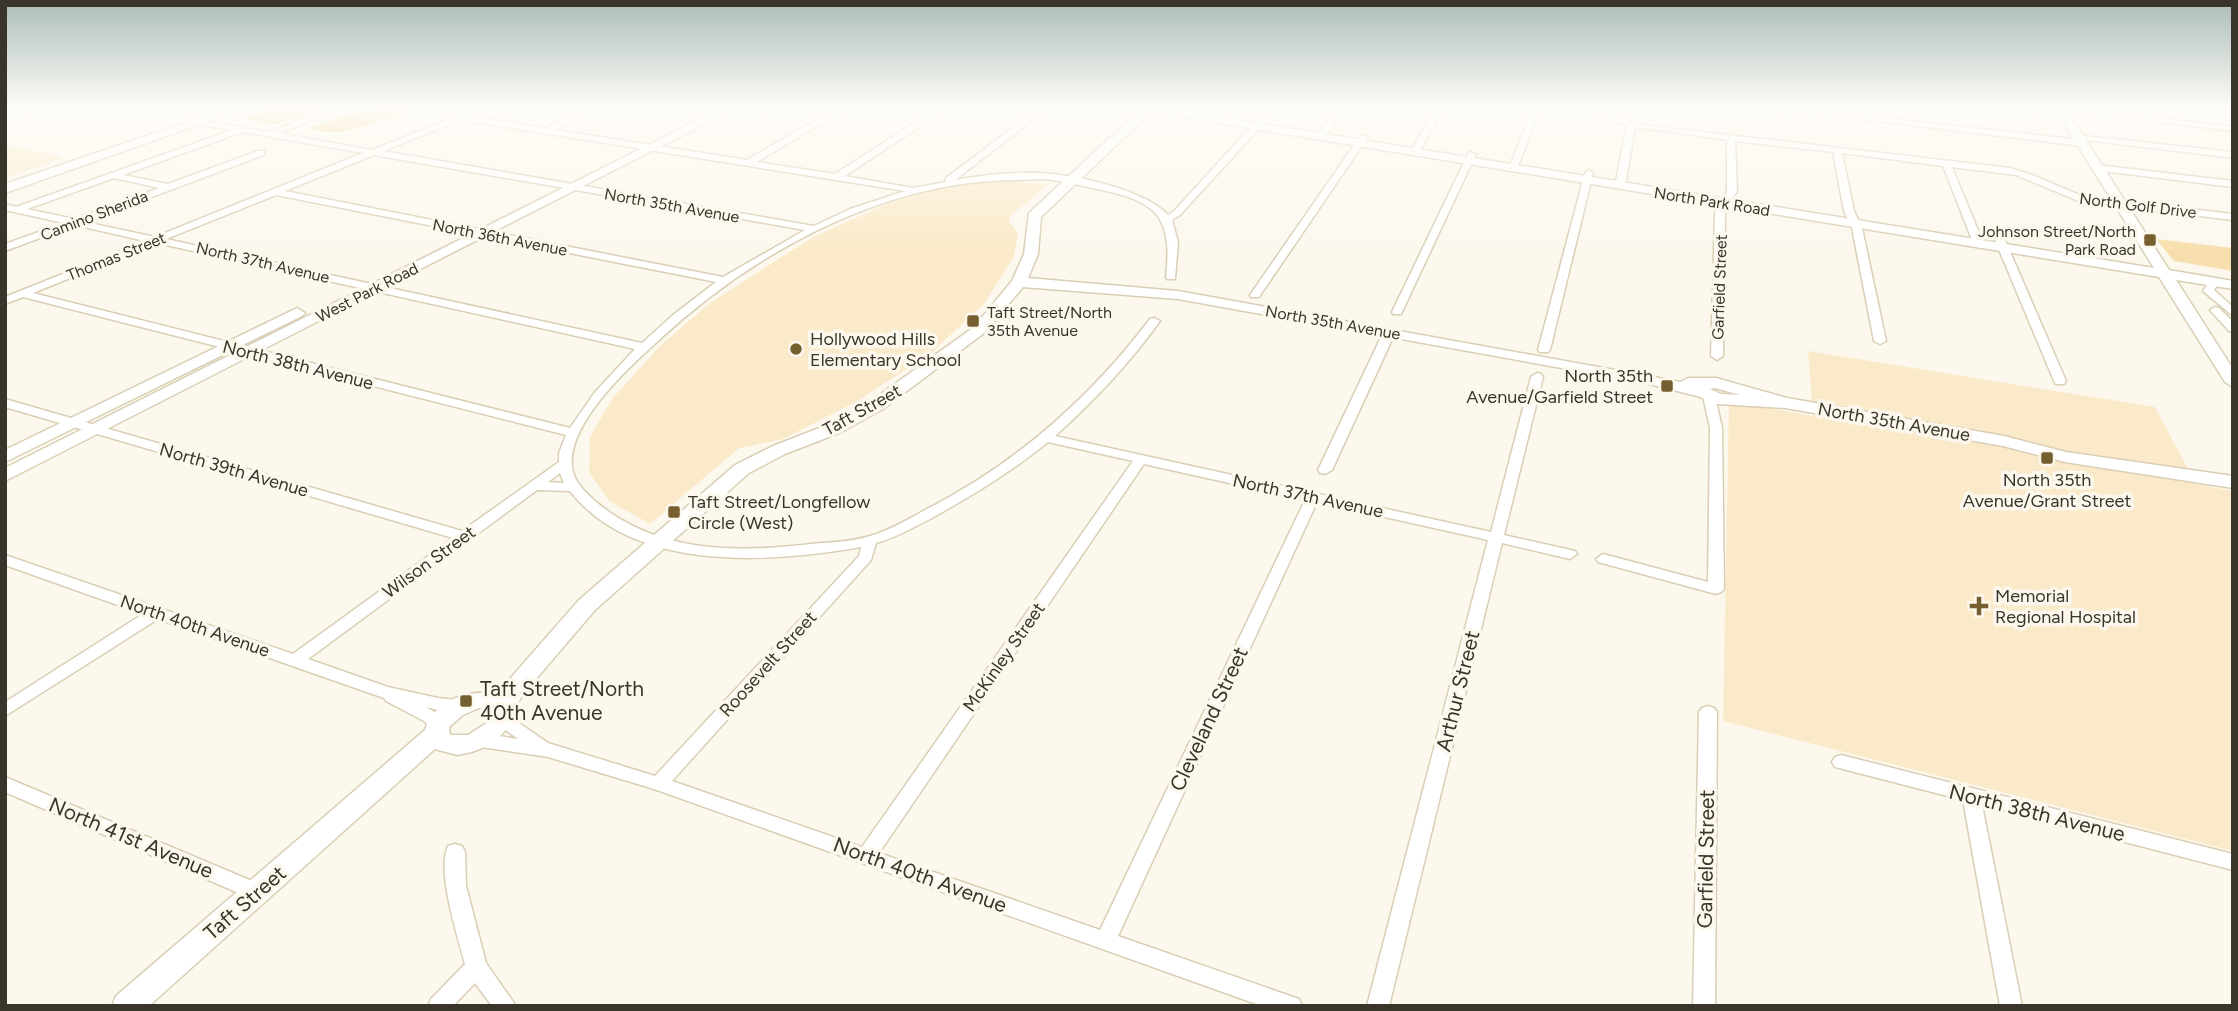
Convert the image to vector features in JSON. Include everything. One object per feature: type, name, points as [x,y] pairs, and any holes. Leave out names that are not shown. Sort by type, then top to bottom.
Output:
[{"type":"main road","points":[[5,182],[89,156]]},
{"type":"main road","points":[[5,189],[94,156]]},
{"type":"street","points":[[9,210],[165,156]]},
{"type":"street","name":"Camino Sherida","points":[[5,248],[252,156]]},
{"type":"street","name":"Thomas Street","points":[[5,301],[364,156]]},
{"type":"street","name":"North 35th Avenue","points":[[397,156],[815,229]]},
{"type":"street","name":"West Park Road","points":[[5,457],[615,156]]},
{"type":"street","name":"West Park Road","points":[[5,475],[636,156]]},
{"type":"street","points":[[705,156],[911,189]]},
{"type":"street","points":[[749,163],[761,156]]},
{"type":"street","points":[[837,177],[869,156]]},
{"type":"street","points":[[946,182],[980,156]]},
{"type":"street","name":"Taft Street","points":[[481,740],[495,731],[516,687],[587,605],[725,482],[758,459],[833,429],[877,405],[920,376],[979,330],[1019,282],[1031,254],[1034,216],[1097,156]]},
{"type":"street","points":[[1167,219],[1177,213],[1229,156]]},
{"type":"street","points":[[1255,295],[1351,156]]},
{"type":"street","name":"North Park Road","points":[[1459,156],[2162,270],[2233,285]]},
{"type":"street","points":[[1515,165],[1518,156]]},
{"type":"street","points":[[1620,182],[1625,156]]},
{"type":"street","name":"Garfield Street","points":[[1717,356],[1730,156]]},
{"type":"street","points":[[1838,156],[1880,341]]},
{"type":"street","name":"North Golf Drive","points":[[1886,156],[2020,173],[2070,195],[2233,217]]},
{"type":"street","points":[[2090,156],[2233,382]]},
{"type":"street","points":[[1397,312],[1470,158]]},
{"type":"street","points":[[1947,164],[1977,240]]},
{"type":"street","points":[[2097,168],[2233,184]]},
{"type":"street","points":[[111,175],[169,187]]},
{"type":"street","points":[[1154,321],[1105,384],[1046,438],[942,508],[869,541],[780,553],[731,554],[658,542],[609,521],[573,487],[564,464],[573,433],[605,388],[643,347],[725,281],[815,229],[911,189],[946,182],[1014,176],[1072,179],[1128,194],[1159,210],[1167,219],[1174,233],[1175,246],[1171,276]]},
{"type":"street","points":[[1544,350],[1588,177]]},
{"type":"street","name":"North 36th Avenue","points":[[276,192],[725,281]]},
{"type":"street","name":"North 37th Avenue","points":[[9,210],[158,239],[643,347]]},
{"type":"street","points":[[2001,244],[2060,381]]},
{"type":"street","name":"North Park Road","points":[[2162,270],[2233,276]]},
{"type":"street","name":"North 35th Avenue","points":[[1019,282],[1178,295],[1717,393],[2004,441],[2065,457],[2233,482]]},
{"type":"street","points":[[2214,282],[2208,291],[2232,312]]},
{"type":"street","name":"North 38th Avenue","points":[[23,294],[228,348],[573,433]]},
{"type":"street","points":[[2232,312],[2216,308],[2215,310],[2233,328]]},
{"type":"street","points":[[1325,470],[1389,333]]},
{"type":"street","name":"Arthur Street","points":[[1378,1006],[1537,377]]},
{"type":"street","points":[[1603,559],[1716,589],[1716,428],[1720,421],[1717,393]]},
{"type":"street","name":"North 39th Avenue","points":[[5,403],[462,536]]},
{"type":"street","name":"North 37th Avenue","points":[[1046,438],[1570,554]]},
{"type":"street","name":"McKinley Street","points":[[867,855],[1140,460]]},
{"type":"street","name":"Wilson Street","points":[[295,661],[462,536],[564,464]]},
{"type":"street","points":[[533,486],[573,487]]},
{"type":"street","name":"Cleveland Street","points":[[1105,941],[1313,497]]},
{"type":"street","name":"Roosevelt Street","points":[[659,784],[866,557],[869,541]]},
{"type":"street","name":"North 40th Avenue","points":[[5,559],[385,692],[430,717],[443,735]]},
{"type":"street","points":[[5,710],[157,612]]},
{"type":"street","name":"Taft Street","points":[[127,1006],[362,800],[443,735],[446,715],[505,684],[554,641]]},
{"type":"street","name":"North 40th Avenue","points":[[385,692],[470,703]]},
{"type":"street","points":[[470,703],[494,701],[503,714]]},
{"type":"street","name":"Garfield Street","points":[[1704,1006],[1708,712]]},
{"type":"street","name":"North 40th Avenue","points":[[503,714],[548,750]]},
{"type":"street","points":[[443,735],[481,740]]},
{"type":"street","name":"North 40th Avenue","points":[[481,740],[548,750],[659,784],[1291,1006]]},
{"type":"street","name":"North 38th Avenue","points":[[1841,762],[2233,863]]},
{"type":"street","name":"North 41st Avenue","points":[[5,784],[257,892]]},
{"type":"street","points":[[1971,796],[2011,1006]]},
{"type":"street","points":[[455,852],[456,886],[476,967],[505,1006]]},
{"type":"street","points":[[439,1006],[476,967]]},
{"type":"shaded area","points":[[5,156],[66,157],[5,178]]},
{"type":"shaded area","name":"Hollywood Hills Elementary School","points":[[1005,181],[1048,184],[1009,217],[1018,234],[1013,258],[984,304],[931,353],[856,402],[783,439],[739,448],[650,524],[609,501],[589,472],[590,437],[612,399],[661,345],[710,303],[813,237],[884,205],[928,191],[970,183]]},
{"type":"shaded area","points":[[2156,239],[2233,248],[2233,271],[2174,261]]},
{"type":"shaded area","name":"Memorial Regional Hospital","points":[[1808,351],[2155,407],[2196,484],[2233,491],[2233,851],[1723,721],[1729,404],[1745,404],[1813,416]]},
{"type":"place","name":"Johnson Street/North Park Road","points":[[2150,240]]},
{"type":"place","name":"Taft Street/North 35th Avenue","points":[[973,321]]},
{"type":"place","name":"Hollywood Hills Elementary School","points":[[796,349]]},
{"type":"place","name":"North 35th Avenue/Garfield Street","points":[[1667,386]]},
{"type":"place","name":"North 35th Avenue/Grant Street","points":[[2047,458]]},
{"type":"place","name":"Taft Street/Longfellow Circle (West)","points":[[674,512]]},
{"type":"place","name":"Memorial Regional Hospital","points":[[1979,606]]},
{"type":"place","name":"Taft Street/North 40th Avenue","points":[[466,701]]}]
